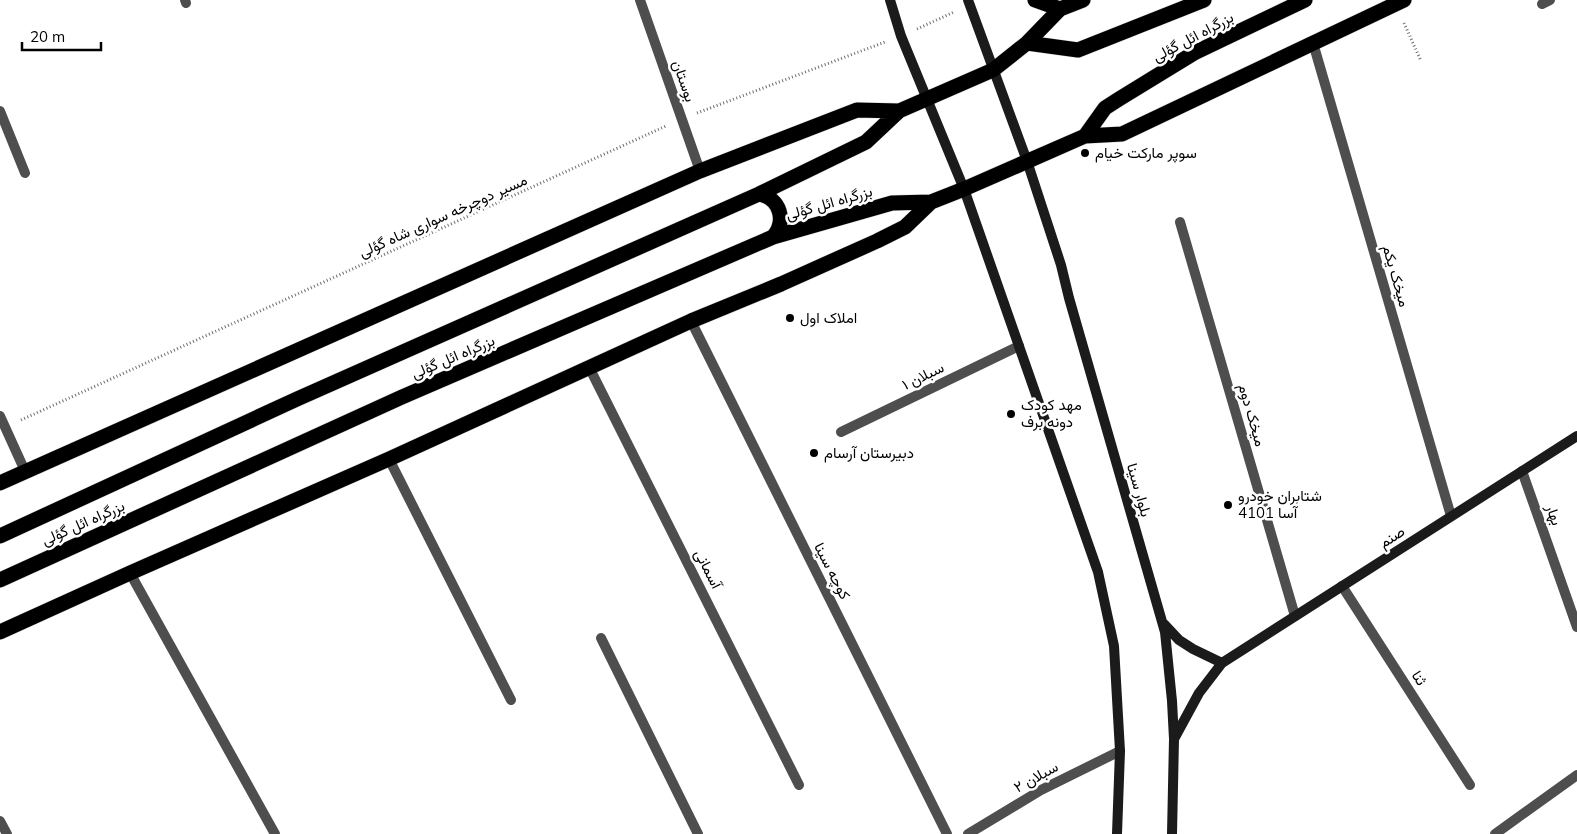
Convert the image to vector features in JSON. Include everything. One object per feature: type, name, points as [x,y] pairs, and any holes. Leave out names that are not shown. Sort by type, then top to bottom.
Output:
[{"type":"highway","points":[[1035,0],[1060,9]]},
{"type":"highway","points":[[0,483],[700,171],[857,110],[899,111],[993,70],[1027,43],[1060,9],[1083,0]]},
{"type":"highway","name":"بزرگراه ائل گؤلی","points":[[1027,43],[1078,50],[1204,0]]},
{"type":"highway","name":"بزرگراه ائل گؤلی","points":[[1085,136],[1105,108],[1194,53],[1305,0]]},
{"type":"highway","points":[[0,632],[389,459],[691,321],[782,284],[905,228],[931,202],[1085,136],[1122,134],[1400,2]]},
{"type":"highway","name":"بزرگراه ائل گؤلی","points":[[0,536],[297,399],[759,194],[866,142],[899,111]]},
{"type":"highway","points":[[759,194],[772,198],[779,212],[779,231],[773,237]]},
{"type":"highway","name":"بزرگراه ائل گؤلی","points":[[0,580],[402,397],[773,237],[892,202],[931,202]]},
{"type":"main road","points":[[890,0],[901,36],[964,189],[1098,572],[1114,646],[1120,751],[1117,834]]},
{"type":"main road","name":"بلوار سینا","points":[[969,2],[1061,265],[1164,632],[1172,701],[1174,740],[1172,834]]},
{"type":"main road","name":"صنم","points":[[1174,740],[1199,693],[1222,663],[1577,436]]},
{"type":"main road","points":[[1161,621],[1179,640],[1222,663]]},
{"type":"street","name":"بوستان","points":[[640,0],[700,171]]},
{"type":"street","name":"میخک یکم","points":[[1313,44],[1451,516]]},
{"type":"street","points":[[0,111],[25,173]]},
{"type":"street","name":"میخک دوم","points":[[1180,222],[1295,616]]},
{"type":"street","name":"کوچه سینا","points":[[691,321],[947,834]]},
{"type":"street","name":"سبلان ۱","points":[[841,432],[1019,346]]},
{"type":"street","name":"آسمانی","points":[[590,367],[799,785]]},
{"type":"street","points":[[0,416],[25,471]]},
{"type":"street","points":[[389,459],[511,700]]},
{"type":"street","name":"بهار","points":[[1522,471],[1577,627]]},
{"type":"street","points":[[130,573],[275,834]]},
{"type":"street","name":"ثنا","points":[[1342,586],[1470,785]]},
{"type":"street","points":[[601,638],[698,834]]},
{"type":"street","name":"سبلان ۲","points":[[968,834],[1041,790],[1120,751]]},
{"type":"street","points":[[1495,834],[1577,775]]},
{"type":"street","points":[[0,821],[7,834]]},
{"type":"path","name":"مسیر دوچرخه سواری شاه گؤلی","points":[[5,427],[682,119],[901,36],[969,2]]},
{"type":"path","points":[[1400,2],[1421,61]]},
{"type":"place","name":"سوپر مارکت خیام","points":[[1085,153]]},
{"type":"place","name":"املاک اول","points":[[790,318]]},
{"type":"place","name":"مهد کودک دونه برف","points":[[1011,414]]},
{"type":"place","name":"دبیرستان آرسام","points":[[814,453]]},
{"type":"place","name":"شتابران خودرو 4101 آسا","points":[[1228,505]]}]
